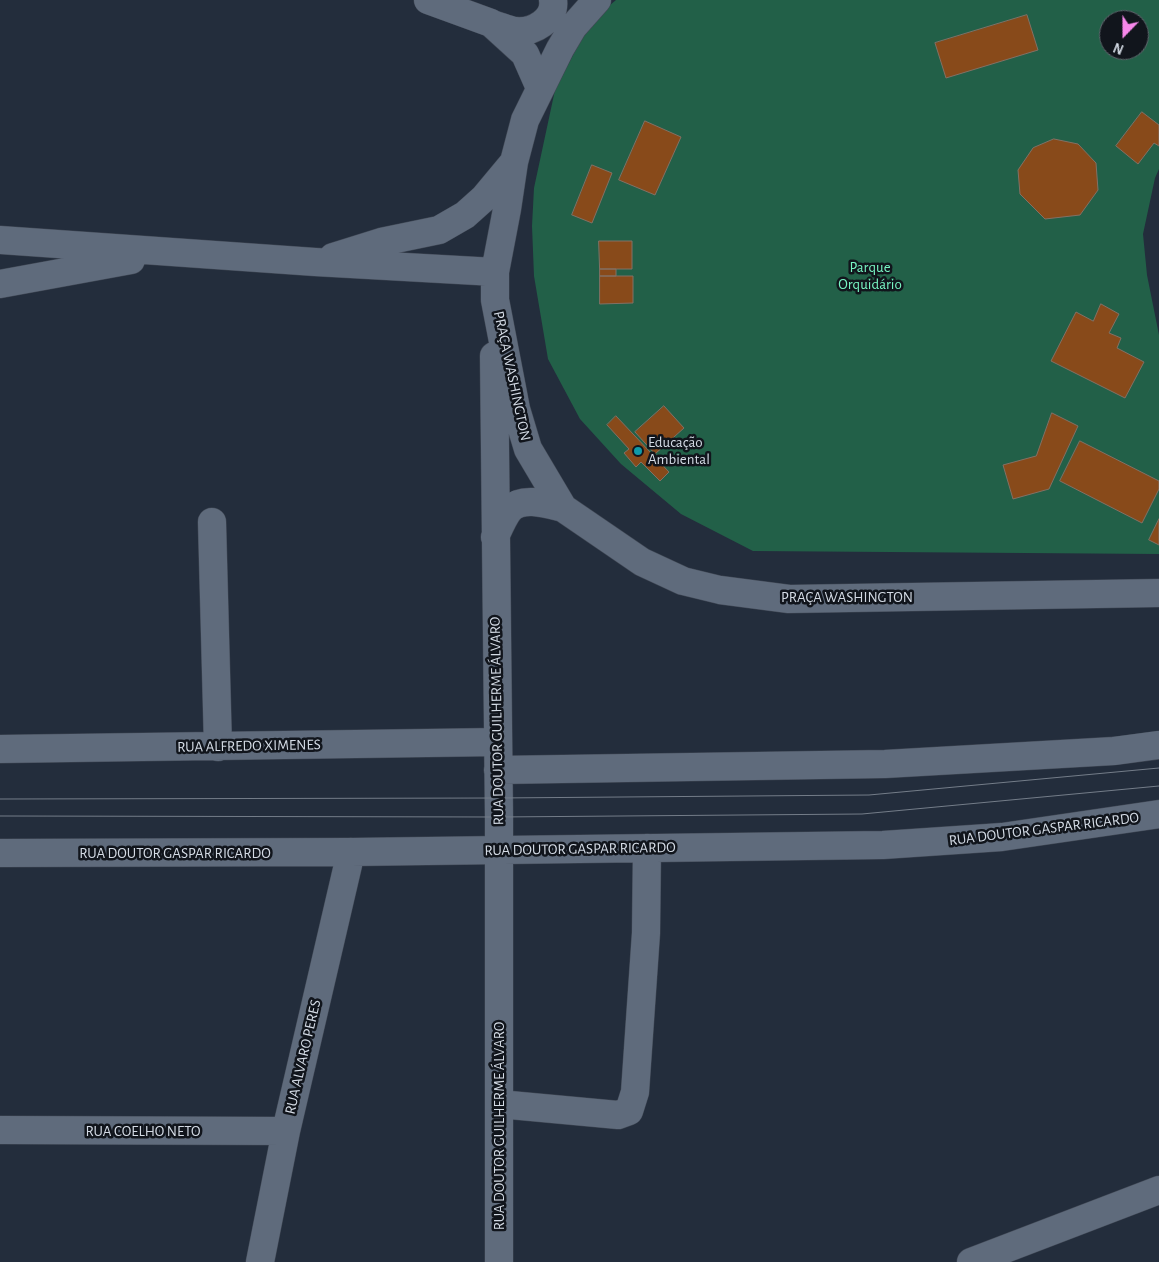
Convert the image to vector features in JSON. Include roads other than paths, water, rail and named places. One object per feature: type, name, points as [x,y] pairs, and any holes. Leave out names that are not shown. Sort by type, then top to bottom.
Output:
[{"type":"street","points":[[428,0],[516,31],[539,27],[549,17],[553,0]]},
{"type":"street","name":"PRAÇA WASHINGTON","points":[[597,0],[573,27],[525,120],[514,162],[508,209],[495,272],[495,300],[516,409],[528,449],[563,508],[642,562],[682,581],[720,590],[789,599],[1159,593]]},
{"type":"street","points":[[491,23],[525,54],[540,88]]},
{"type":"street","points":[[315,262],[381,242],[439,230],[472,209],[514,162]]},
{"type":"street","points":[[0,240],[166,253],[495,272]]},
{"type":"street","points":[[0,284],[166,253]]},
{"type":"street","name":"RUA DOUTOR GUILHERME ÁLVARO","points":[[495,300],[493,365],[499,850],[499,1262]]},
{"type":"street","points":[[494,537],[510,509],[523,502],[539,502],[563,508]]},
{"type":"street","points":[[212,522],[218,747]]},
{"type":"street","name":"RUA ALFREDO XIMENES","points":[[0,750],[498,742]]},
{"type":"street","points":[[498,770],[885,764],[1114,751],[1159,744]]},
{"type":"street","name":"RUA DOUTOR GASPAR RICARDO","points":[[0,853],[350,852],[883,845],[1021,835],[1159,814]]},
{"type":"street","points":[[499,1104],[618,1114],[629,1111],[635,1092],[646,933],[647,848]]},
{"type":"street","name":"RUA ALVARO PERES","points":[[260,1262],[286,1131],[350,852]]},
{"type":"street","name":"RUA COELHO NETO","points":[[0,1130],[286,1131]]},
{"type":"street","points":[[971,1262],[1159,1190]]},
{"type":"tram line","points":[[0,799],[869,795],[1159,768]]},
{"type":"tram line","points":[[0,816],[499,817],[862,814],[1159,786]]},
{"type":"place","name":"Educação Ambiental","points":[[638,451]]},
{"type":"park label","name":"Parque Orquidário","points":[[870,276]]}]
